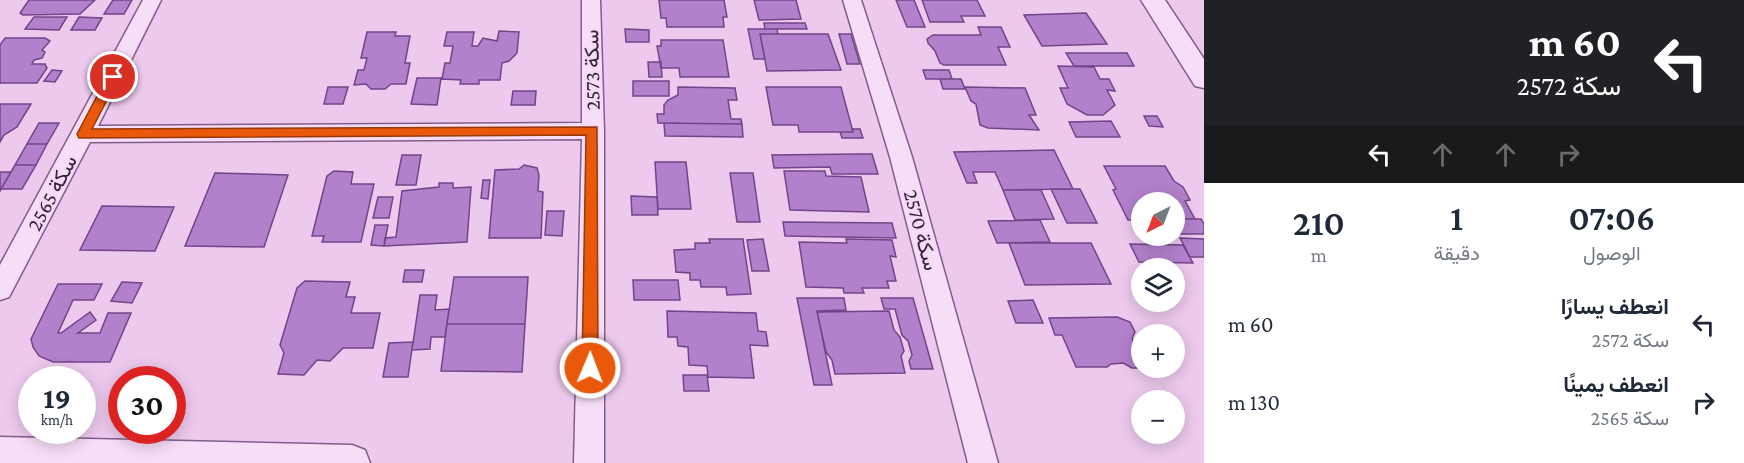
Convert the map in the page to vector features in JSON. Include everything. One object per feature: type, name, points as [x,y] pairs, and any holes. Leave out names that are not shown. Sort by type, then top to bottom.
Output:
[{"type":"street","name":"سكة 2565","points":[[0,289],[152,0]]},
{"type":"street","name":"سكة 2573","points":[[589,463],[593,130],[591,0]]},
{"type":"street","name":"سكة 2570","points":[[852,0],[902,157],[983,463]]},
{"type":"street","points":[[1152,0],[1204,79]]},
{"type":"street","points":[[83,134],[593,130]]},
{"type":"street","points":[[0,455],[352,463]]},
{"type":"building","points":[[29,0],[95,0],[80,14],[23,15],[20,13]]},
{"type":"building","points":[[113,0],[132,0],[124,14],[104,14]]},
{"type":"building","points":[[659,0],[724,0],[727,17],[723,17],[724,27],[667,27],[666,18],[661,18]]},
{"type":"building","points":[[754,0],[796,0],[801,19],[759,20]]},
{"type":"building","points":[[896,0],[914,0],[925,27],[907,27]]},
{"type":"building","points":[[922,0],[977,0],[985,16],[961,16],[964,22],[930,22]]},
{"type":"building","points":[[1086,13],[1107,44],[1042,46],[1024,15]]},
{"type":"building","points":[[34,17],[67,17],[59,30],[25,29]]},
{"type":"building","points":[[79,17],[102,18],[95,30],[71,30]]},
{"type":"building","points":[[764,23],[805,23],[807,29],[765,29]]},
{"type":"building","points":[[978,27],[1001,27],[1010,47],[998,47],[1006,65],[944,65],[940,63],[935,51],[928,43],[927,39],[933,35],[981,35]]},
{"type":"building","points":[[625,29],[649,30],[649,42],[626,42]]},
{"type":"building","points":[[748,29],[777,29],[778,34],[760,34],[765,59],[754,59]]},
{"type":"building","points":[[499,31],[519,32],[517,53],[509,61],[502,63],[500,80],[479,80],[479,84],[460,84],[461,80],[442,79],[445,63],[450,63],[453,46],[444,46],[447,32],[474,32],[472,46],[478,46],[483,38],[497,41]]},
{"type":"building","points":[[367,32],[396,32],[395,36],[410,36],[405,63],[410,63],[406,84],[391,84],[385,89],[371,89],[366,84],[354,85],[358,70],[364,70],[367,58],[361,58]]},
{"type":"building","points":[[760,34],[828,34],[841,70],[767,71]]},
{"type":"building","points":[[839,34],[851,34],[860,64],[847,64]]},
{"type":"building","points":[[5,38],[45,38],[50,41],[42,50],[45,52],[42,58],[34,60],[32,64],[45,64],[47,68],[37,83],[0,83],[0,45]]},
{"type":"building","points":[[661,40],[723,40],[729,77],[680,77],[679,68],[661,68],[657,46],[661,46]]},
{"type":"building","points":[[1066,53],[1127,53],[1134,66],[1074,66]]},
{"type":"building","points":[[648,62],[661,62],[662,77],[649,77]]},
{"type":"building","points":[[1058,66],[1094,67],[1100,79],[1109,79],[1115,91],[1107,90],[1115,105],[1103,115],[1087,115],[1067,104],[1060,88],[1068,88]]},
{"type":"building","points":[[52,70],[62,71],[55,82],[44,81]]},
{"type":"building","points":[[923,70],[949,70],[952,79],[926,79]]},
{"type":"building","points":[[417,78],[441,78],[437,105],[411,104]]},
{"type":"building","points":[[940,79],[961,79],[965,89],[943,89]]},
{"type":"building","points":[[633,81],[669,81],[669,96],[633,96]]},
{"type":"building","points":[[328,87],[348,87],[343,104],[324,104]]},
{"type":"building","points":[[678,87],[735,88],[737,100],[728,100],[731,119],[741,119],[742,124],[658,123],[657,114],[664,114],[664,105],[678,95]]},
{"type":"building","points":[[766,87],[841,87],[853,132],[799,132],[798,125],[773,125]]},
{"type":"building","points":[[965,87],[1025,88],[1036,115],[1029,115],[1039,130],[988,128],[980,125],[976,104],[971,101]]},
{"type":"building","points":[[513,91],[536,91],[535,105],[511,105]]},
{"type":"building","points":[[0,104],[31,104],[17,127],[4,135],[0,142]]},
{"type":"building","points":[[1144,116],[1157,116],[1163,127],[1149,126]]},
{"type":"building","points":[[1111,121],[1120,137],[1076,137],[1069,122]]},
{"type":"building","points":[[39,123],[59,123],[47,144],[27,144]]},
{"type":"building","points":[[664,123],[742,124],[743,137],[665,136]]},
{"type":"building","points":[[852,129],[860,129],[863,138],[842,138],[840,132],[853,132]]},
{"type":"building","points":[[27,144],[47,144],[36,165],[15,165]]},
{"type":"building","points":[[1054,150],[1073,189],[1003,190],[995,172],[973,172],[977,183],[967,183],[954,152]]},
{"type":"building","points":[[872,154],[878,174],[832,174],[830,167],[774,168],[772,155]]},
{"type":"building","points":[[402,155],[421,155],[416,185],[396,185]]},
{"type":"building","points":[[655,162],[686,162],[691,209],[658,209]]},
{"type":"building","points":[[15,165],[36,165],[22,189],[1,189]]},
{"type":"building","points":[[524,165],[537,168],[538,191],[543,192],[541,238],[489,238],[495,170],[519,169]]},
{"type":"building","points":[[1104,166],[1165,166],[1174,181],[1183,187],[1190,200],[1185,201],[1185,192],[1131,192],[1131,220],[1128,220],[1113,190],[1116,189]]},
{"type":"building","points":[[334,171],[353,172],[351,184],[374,184],[361,242],[322,242],[324,236],[312,236],[327,176]]},
{"type":"building","points":[[784,171],[825,171],[826,176],[861,177],[869,212],[790,210]]},
{"type":"building","points":[[0,172],[11,172],[0,191]]},
{"type":"building","points":[[215,173],[288,175],[264,247],[185,246]]},
{"type":"building","points":[[730,173],[753,173],[760,222],[737,222]]},
{"type":"building","points":[[483,180],[490,180],[488,199],[481,198]]},
{"type":"building","points":[[439,183],[453,183],[453,188],[471,187],[467,242],[384,246],[385,238],[396,237],[402,191],[439,187]]},
{"type":"building","points":[[1051,189],[1080,189],[1097,223],[1067,223]]},
{"type":"building","points":[[1003,190],[1041,190],[1054,219],[1015,220]]},
{"type":"building","points":[[631,196],[657,197],[658,215],[632,215]]},
{"type":"building","points":[[378,197],[393,197],[389,218],[373,218]]},
{"type":"building","points":[[1185,201],[1195,219],[1185,219]]},
{"type":"building","points":[[102,206],[174,207],[155,251],[80,250]]},
{"type":"building","points":[[547,211],[564,211],[562,236],[545,235]]},
{"type":"building","points":[[1185,219],[1201,219],[1204,224],[1204,234],[1185,234]]},
{"type":"building","points":[[1040,220],[1050,242],[997,243],[988,221]]},
{"type":"building","points":[[783,222],[892,223],[896,238],[785,236]]},
{"type":"building","points":[[375,225],[388,225],[384,246],[371,245]]},
{"type":"building","points":[[1185,238],[1204,239],[1204,257],[1190,257],[1184,246]]},
{"type":"building","points":[[709,239],[743,239],[751,294],[727,295],[726,287],[701,287],[700,280],[690,280],[690,273],[676,272],[674,250],[695,249],[695,243],[710,243]]},
{"type":"building","points":[[763,239],[769,271],[752,271],[747,240]]},
{"type":"building","points":[[846,239],[892,240],[896,257],[890,256],[896,281],[887,281],[889,288],[862,288],[864,293],[844,293],[843,288],[806,287],[799,242],[847,243]]},
{"type":"building","points":[[1009,243],[1091,243],[1111,284],[1025,285]]},
{"type":"building","points":[[1131,246],[1184,246],[1193,263],[1185,263],[1185,258],[1137,258]]},
{"type":"building","points":[[405,270],[424,270],[422,282],[403,282]]},
{"type":"building","points":[[454,277],[528,277],[525,324],[447,324]]},
{"type":"building","points":[[633,280],[678,280],[680,300],[634,300]]},
{"type":"building","points":[[305,281],[350,282],[346,297],[355,297],[351,313],[380,313],[373,348],[343,348],[330,361],[317,360],[304,375],[278,374],[284,353],[280,345],[297,288]]},
{"type":"building","points":[[122,282],[142,283],[132,303],[111,301]]},
{"type":"building","points":[[58,284],[102,284],[94,300],[73,300],[58,333],[90,312],[96,320],[78,333],[100,333],[108,313],[131,313],[110,362],[53,362],[39,356],[33,347],[31,339]]},
{"type":"building","points":[[420,295],[437,295],[435,310],[449,309],[445,337],[431,337],[430,349],[412,350]]},
{"type":"building","points":[[797,298],[844,298],[846,310],[817,311],[832,385],[814,385]]},
{"type":"building","points":[[881,298],[913,298],[933,369],[911,369],[909,361],[912,355],[908,341],[902,335],[895,309],[884,309]]},
{"type":"building","points":[[1033,300],[1043,323],[1016,323],[1008,301]]},
{"type":"building","points":[[667,311],[756,313],[758,331],[766,332],[768,346],[750,345],[754,378],[708,377],[707,366],[689,365],[688,347],[678,346],[677,337],[668,337]]},
{"type":"building","points":[[889,311],[894,330],[900,337],[904,351],[901,356],[905,373],[835,374],[832,360],[826,352],[817,312]]},
{"type":"building","points":[[1117,317],[1130,322],[1131,367],[1123,363],[1111,364],[1107,367],[1076,367],[1062,335],[1055,335],[1049,318]]},
{"type":"building","points":[[447,324],[525,324],[522,372],[441,371]]},
{"type":"building","points":[[413,342],[408,377],[383,377],[389,343]]},
{"type":"building","points":[[683,375],[707,375],[709,391],[684,391]]},
{"type":"route","points":[[113,77],[83,134],[593,130],[590,368]]}]
